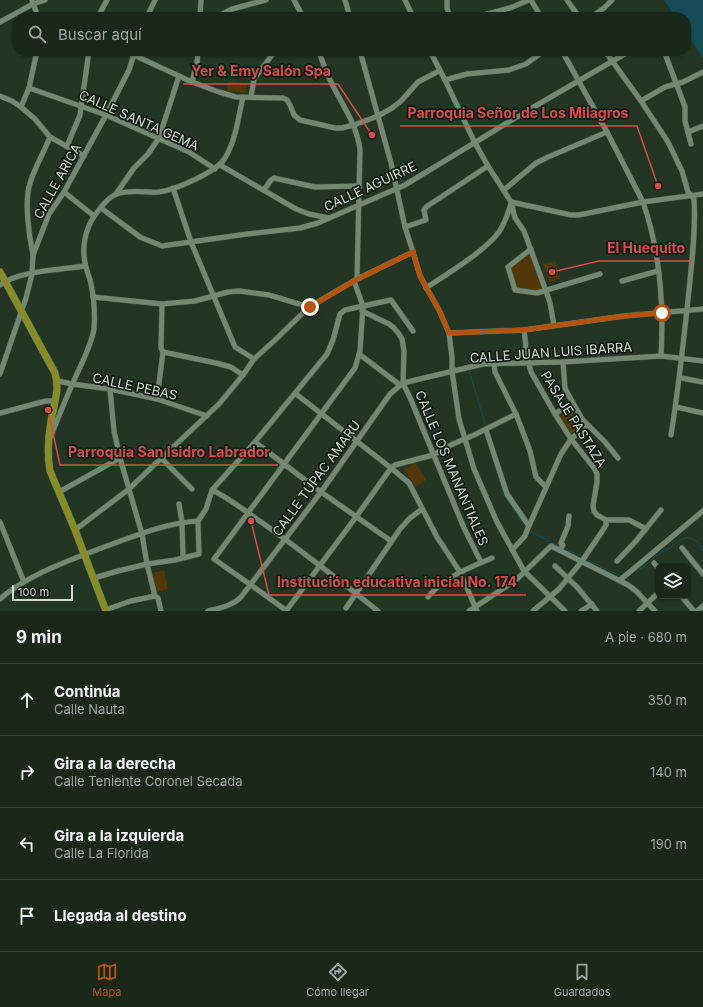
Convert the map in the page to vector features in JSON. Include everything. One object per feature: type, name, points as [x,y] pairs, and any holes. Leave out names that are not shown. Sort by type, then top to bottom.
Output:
[{"type":"highway","points":[[0,272],[2,283],[49,360],[58,381],[48,443],[47,455],[50,471],[106,610]]},
{"type":"street","points":[[16,12],[32,2],[45,0]]},
{"type":"street","points":[[101,12],[107,0]]},
{"type":"street","points":[[149,12],[155,0]]},
{"type":"street","points":[[200,12],[201,0]]},
{"type":"street","points":[[226,12],[266,0]]},
{"type":"street","points":[[294,0],[300,12]]},
{"type":"street","points":[[345,0],[349,12]]},
{"type":"street","points":[[405,0],[411,12]]},
{"type":"street","points":[[447,0],[449,12]]},
{"type":"street","points":[[495,12],[530,0],[538,12]]},
{"type":"street","points":[[567,0],[576,12]]},
{"type":"street","points":[[598,12],[612,0]]},
{"type":"street","points":[[32,2],[36,12]]},
{"type":"street","points":[[0,22],[12,14]]},
{"type":"street","points":[[21,107],[29,88],[37,56]]},
{"type":"street","points":[[67,146],[80,115],[88,56]]},
{"type":"street","name":"CALLE ARICA","points":[[0,374],[32,274],[33,255],[49,214],[64,192],[106,115],[129,70],[133,56]]},
{"type":"street","points":[[140,56],[192,82],[236,98],[283,98],[287,100],[294,116],[304,122],[335,128],[354,125],[378,116],[401,101],[418,82],[439,71]]},
{"type":"street","points":[[192,82],[198,56]]},
{"type":"street","points":[[251,97],[254,79],[271,56]]},
{"type":"street","points":[[321,56],[329,78],[354,125],[359,141],[359,205],[356,280],[362,308],[359,354],[355,368],[214,559],[286,611],[391,468],[396,465],[433,455],[516,414]]},
{"type":"street","points":[[361,56],[420,276],[439,310],[449,333],[452,371],[459,418],[477,476],[497,522],[524,571],[565,611]]},
{"type":"street","points":[[432,56],[475,143],[511,202],[515,218],[524,231],[531,248],[546,291],[554,325]]},
{"type":"street","points":[[445,80],[467,74],[509,70],[526,64],[537,56]]},
{"type":"street","points":[[565,56],[607,132],[643,202],[654,240],[658,271],[662,313],[661,356]]},
{"type":"street","points":[[609,56],[641,101],[676,157],[688,191],[694,201],[691,272],[680,378],[671,435]]},
{"type":"street","name":"CALLE AGUIRRE","points":[[101,208],[140,237],[162,246],[300,228],[330,218],[397,189],[622,56]]},
{"type":"street","points":[[666,56],[684,107],[685,120],[691,144]]},
{"type":"street","points":[[641,101],[665,87],[677,84],[703,72]]},
{"type":"street","points":[[48,443],[92,338],[94,329],[93,297],[89,275],[85,266],[84,238],[94,216],[109,199],[116,194],[134,168],[148,154],[159,138],[179,76]]},
{"type":"street","name":"CALLE SANTA GEMA","points":[[29,88],[81,105],[159,138],[189,152],[215,169]]},
{"type":"street","points":[[0,96],[12,101],[36,119],[50,137],[84,156]]},
{"type":"street","points":[[116,194],[133,191],[160,192],[203,176],[215,169],[224,160],[232,144],[243,98]]},
{"type":"street","points":[[688,132],[703,126]]},
{"type":"street","points":[[504,190],[542,160],[607,132]]},
{"type":"street","points":[[33,255],[27,211],[27,195],[30,183],[50,137]]},
{"type":"street","points":[[220,165],[296,209],[309,214],[330,218]]},
{"type":"street","points":[[406,227],[426,220],[424,210],[426,207],[488,166]]},
{"type":"street","points":[[264,190],[271,180],[279,178],[315,187],[359,186]]},
{"type":"street","points":[[173,188],[213,296],[235,346],[254,359]]},
{"type":"street","points":[[64,192],[94,216]]},
{"type":"street","points":[[511,202],[571,215],[580,215],[643,202],[703,194]]},
{"type":"street","points":[[426,288],[487,244],[498,232],[504,222],[511,202]]},
{"type":"street","points":[[531,248],[508,267],[515,290],[537,293],[600,274]]},
{"type":"street","points":[[75,530],[129,489],[207,416],[243,375],[254,359],[310,307],[356,280],[413,252]]},
{"type":"street","points":[[2,283],[32,274],[85,266]]},
{"type":"street","points":[[622,280],[658,271]]},
{"type":"street","points":[[93,297],[162,304],[195,302],[228,292],[254,293],[286,299],[310,307]]},
{"type":"street","points":[[94,578],[147,564],[175,560],[199,554],[198,521],[206,509],[212,490],[296,394],[331,348],[340,314],[345,310],[362,308],[391,300],[413,331]]},
{"type":"street","points":[[157,399],[163,352],[161,348],[162,304]]},
{"type":"street","points":[[362,308],[389,324],[402,339],[404,351],[401,384]]},
{"type":"street","points":[[449,333],[524,330],[624,316],[703,309]]},
{"type":"street","name":"PASAJE PASTAZA","points":[[524,330],[531,372],[571,439],[594,468],[598,478],[593,506],[594,511],[597,516],[606,520]]},
{"type":"street","points":[[163,352],[231,367],[243,375]]},
{"type":"street","points":[[359,354],[401,384]]},
{"type":"street","points":[[0,355],[4,360]]},
{"type":"street","name":"CALLE JUAN LUIS IBARRA","points":[[401,384],[483,364],[563,362],[661,356],[703,361]]},
{"type":"street","points":[[563,362],[565,388],[572,402],[582,419],[605,442],[618,458]]},
{"type":"street","points":[[494,364],[495,372],[516,414],[530,451],[536,477],[546,487]]},
{"type":"street","points":[[680,378],[703,382]]},
{"type":"street","name":"CALLE PEBAS","points":[[58,381],[110,389],[157,399],[207,416]]},
{"type":"street","name":"CALLE TÚPAC AMARU","points":[[208,611],[236,602],[251,585],[321,492],[390,394],[401,384]]},
{"type":"street","name":"CALLE LOS MANANTIALES","points":[[401,384],[411,400],[464,528],[481,562]]},
{"type":"street","points":[[110,389],[112,423],[120,458],[142,534],[147,564],[160,611]]},
{"type":"street","points":[[296,394],[322,413],[408,483],[437,537],[460,572],[476,609]]},
{"type":"street","points":[[0,413],[46,401],[55,401]]},
{"type":"street","points":[[555,414],[572,402]]},
{"type":"street","points":[[676,407],[703,413]]},
{"type":"street","points":[[512,550],[528,528],[561,454],[571,439],[588,425]]},
{"type":"street","points":[[486,430],[507,494],[528,528]]},
{"type":"street","points":[[255,442],[321,492],[391,541]]},
{"type":"street","points":[[59,492],[120,458]]},
{"type":"street","points":[[161,458],[192,489]]},
{"type":"street","points":[[212,490],[286,539],[378,611]]},
{"type":"street","points":[[179,504],[182,522],[183,557]]},
{"type":"street","points":[[346,608],[391,541],[410,518],[422,509]]},
{"type":"street","points":[[617,561],[661,510]]},
{"type":"street","points":[[620,580],[703,511]]},
{"type":"street","points":[[561,548],[561,543],[568,526],[570,516]]},
{"type":"street","points":[[533,611],[550,597],[568,578],[603,530],[606,520],[629,520],[646,528]]},
{"type":"street","points":[[0,599],[35,576],[84,555],[170,524],[198,521]]},
{"type":"street","points":[[0,522],[24,582]]},
{"type":"street","points":[[469,611],[476,609],[516,580],[524,571],[539,560],[551,546],[561,548],[620,580],[636,591],[655,611]]},
{"type":"street","points":[[682,548],[703,574]]},
{"type":"street","points":[[428,597],[434,589],[460,572],[492,558]]},
{"type":"street","points":[[555,566],[577,587],[592,604],[596,611]]},
{"type":"street","points":[[639,611],[655,595]]},
{"type":"street","points":[[106,610],[132,601],[156,596]]},
{"type":"street","points":[[684,599],[694,611]]},
{"type":"street","points":[[580,611],[592,604]]},
{"type":"street","points":[[697,611],[703,606]]},
{"type":"shaded area","points":[[228,81],[247,83],[246,93],[227,91]]},
{"type":"shaded area","points":[[530,250],[545,291],[537,292],[516,289],[509,267]]},
{"type":"shaded area","points":[[555,261],[560,279],[549,282],[543,264]]},
{"type":"shaded area","points":[[572,407],[584,426],[571,434],[559,416]]},
{"type":"shaded area","points":[[415,462],[426,480],[415,487],[404,469]]},
{"type":"shaded area","points":[[164,570],[168,589],[157,592],[152,573]]},
{"type":"water","points":[[664,0],[703,0],[703,58],[691,40],[691,12],[672,12]]},
{"type":"waterway","points":[[469,370],[486,427]]},
{"type":"waterway","points":[[498,475],[503,494],[526,528]]},
{"type":"waterway","points":[[530,531],[559,546]]},
{"type":"waterway","points":[[631,574],[645,566],[655,556],[680,540],[688,537],[698,542],[703,551]]},
{"type":"waterway","points":[[564,548],[583,557]]},
{"type":"waterway","points":[[585,559],[622,576]]},
{"type":"place","name":"Yer & Emy Salón Spa","points":[[372,135]]},
{"type":"place","name":"Parroquia Señor de Los Milagros","points":[[658,186]]},
{"type":"place","name":"El Huequito","points":[[552,272]]},
{"type":"place","name":"Parroquia San Isidro Labrador","points":[[48,410]]},
{"type":"place","name":"Institución educativa inicial No. 174","points":[[251,521]]},
{"type":"route","points":[[310,307],[354,281],[413,252],[420,276],[439,310],[449,333],[524,330],[624,316],[662,313]]}]
